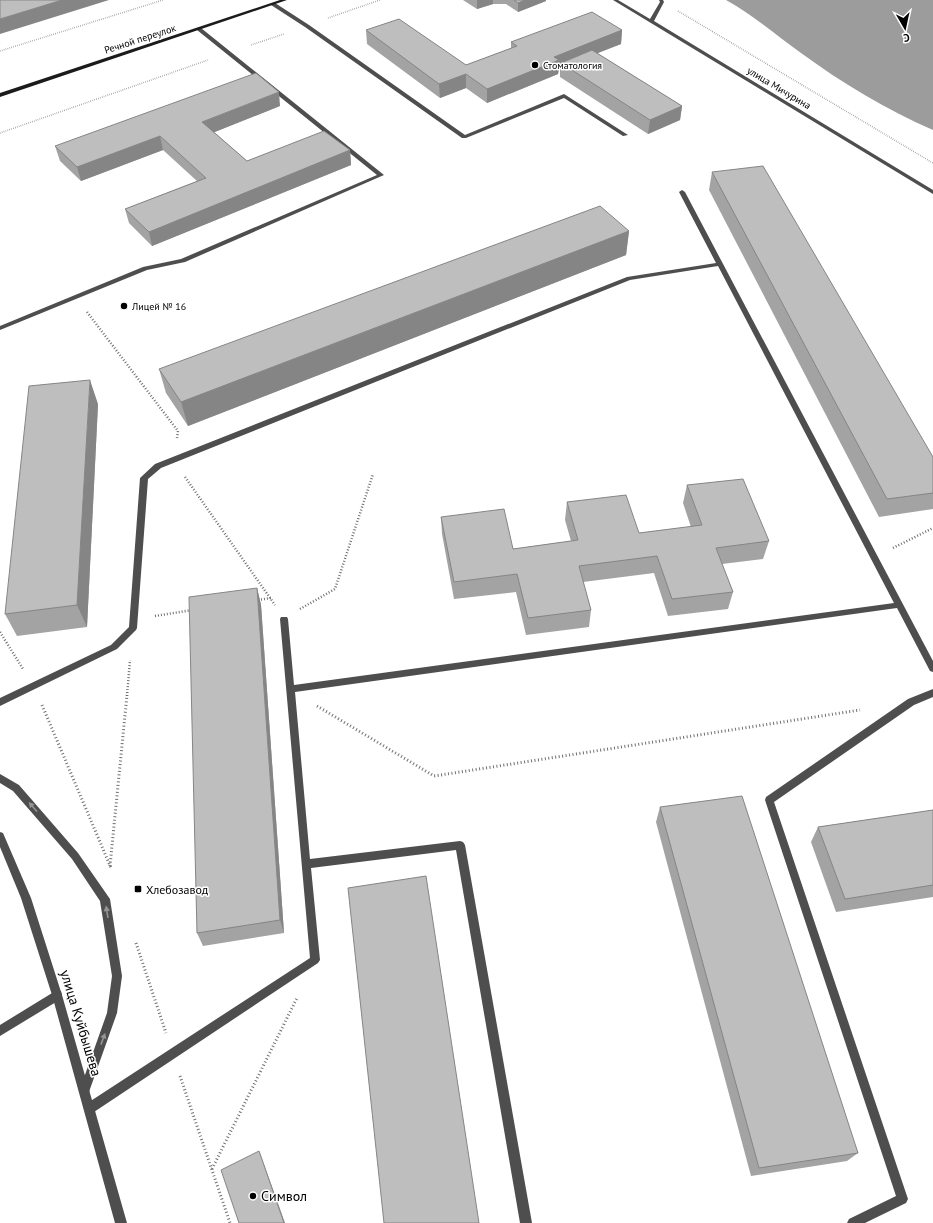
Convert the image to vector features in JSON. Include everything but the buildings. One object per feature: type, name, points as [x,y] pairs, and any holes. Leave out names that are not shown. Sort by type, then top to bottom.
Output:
[{"type":"main road","name":"Речной переулок","points":[[0,95],[285,0]]},
{"type":"street","name":"улица Мичурина","points":[[615,0],[933,192]]},
{"type":"street","points":[[651,22],[662,1]]},
{"type":"street","points":[[273,4],[307,26],[464,137],[564,96],[625,135]]},
{"type":"street","points":[[0,328],[145,268],[183,261],[381,175],[199,29]]},
{"type":"street","points":[[682,192],[933,669]]},
{"type":"street","points":[[0,702],[114,647],[133,628],[144,478],[158,466],[629,278],[720,264]]},
{"type":"street","points":[[290,690],[900,605]]},
{"type":"street","points":[[90,1108],[315,960],[284,619]]},
{"type":"street","points":[[853,1223],[902,1199],[769,800],[911,702],[933,693]]},
{"type":"street","points":[[0,778],[16,788],[75,856],[105,899],[117,976],[112,1013],[85,1089]]},
{"type":"street","name":"улица Куйбышева","points":[[0,836],[26,898],[57,995],[85,1089],[121,1223]]},
{"type":"street","points":[[306,864],[460,845],[526,1223]]},
{"type":"street","points":[[0,1031],[57,995]]},
{"type":"path","points":[[0,51],[163,0]]},
{"type":"path","points":[[0,133],[380,0]]},
{"type":"path","points":[[662,1],[933,163]]},
{"type":"path","points":[[76,296],[178,432],[173,460],[271,598],[284,619],[334,589],[373,474]]},
{"type":"path","points":[[874,557],[933,528]]},
{"type":"path","points":[[256,601],[271,598]]},
{"type":"path","points":[[134,619],[195,610]]},
{"type":"path","points":[[110,866],[133,628]]},
{"type":"path","points":[[290,690],[434,776],[864,710]]},
{"type":"path","points":[[212,1170],[298,995]]},
{"type":"shaded area","points":[[726,0],[933,0],[933,130],[882,105],[849,85]]},
{"type":"place","name":"Стоматология","points":[[535,65]]},
{"type":"place","name":"Лицей № 16","points":[[124,306]]},
{"type":"place","name":"Хлебозавод","points":[[138,889]]},
{"type":"place","name":"Символ","points":[[253,1196]]}]
